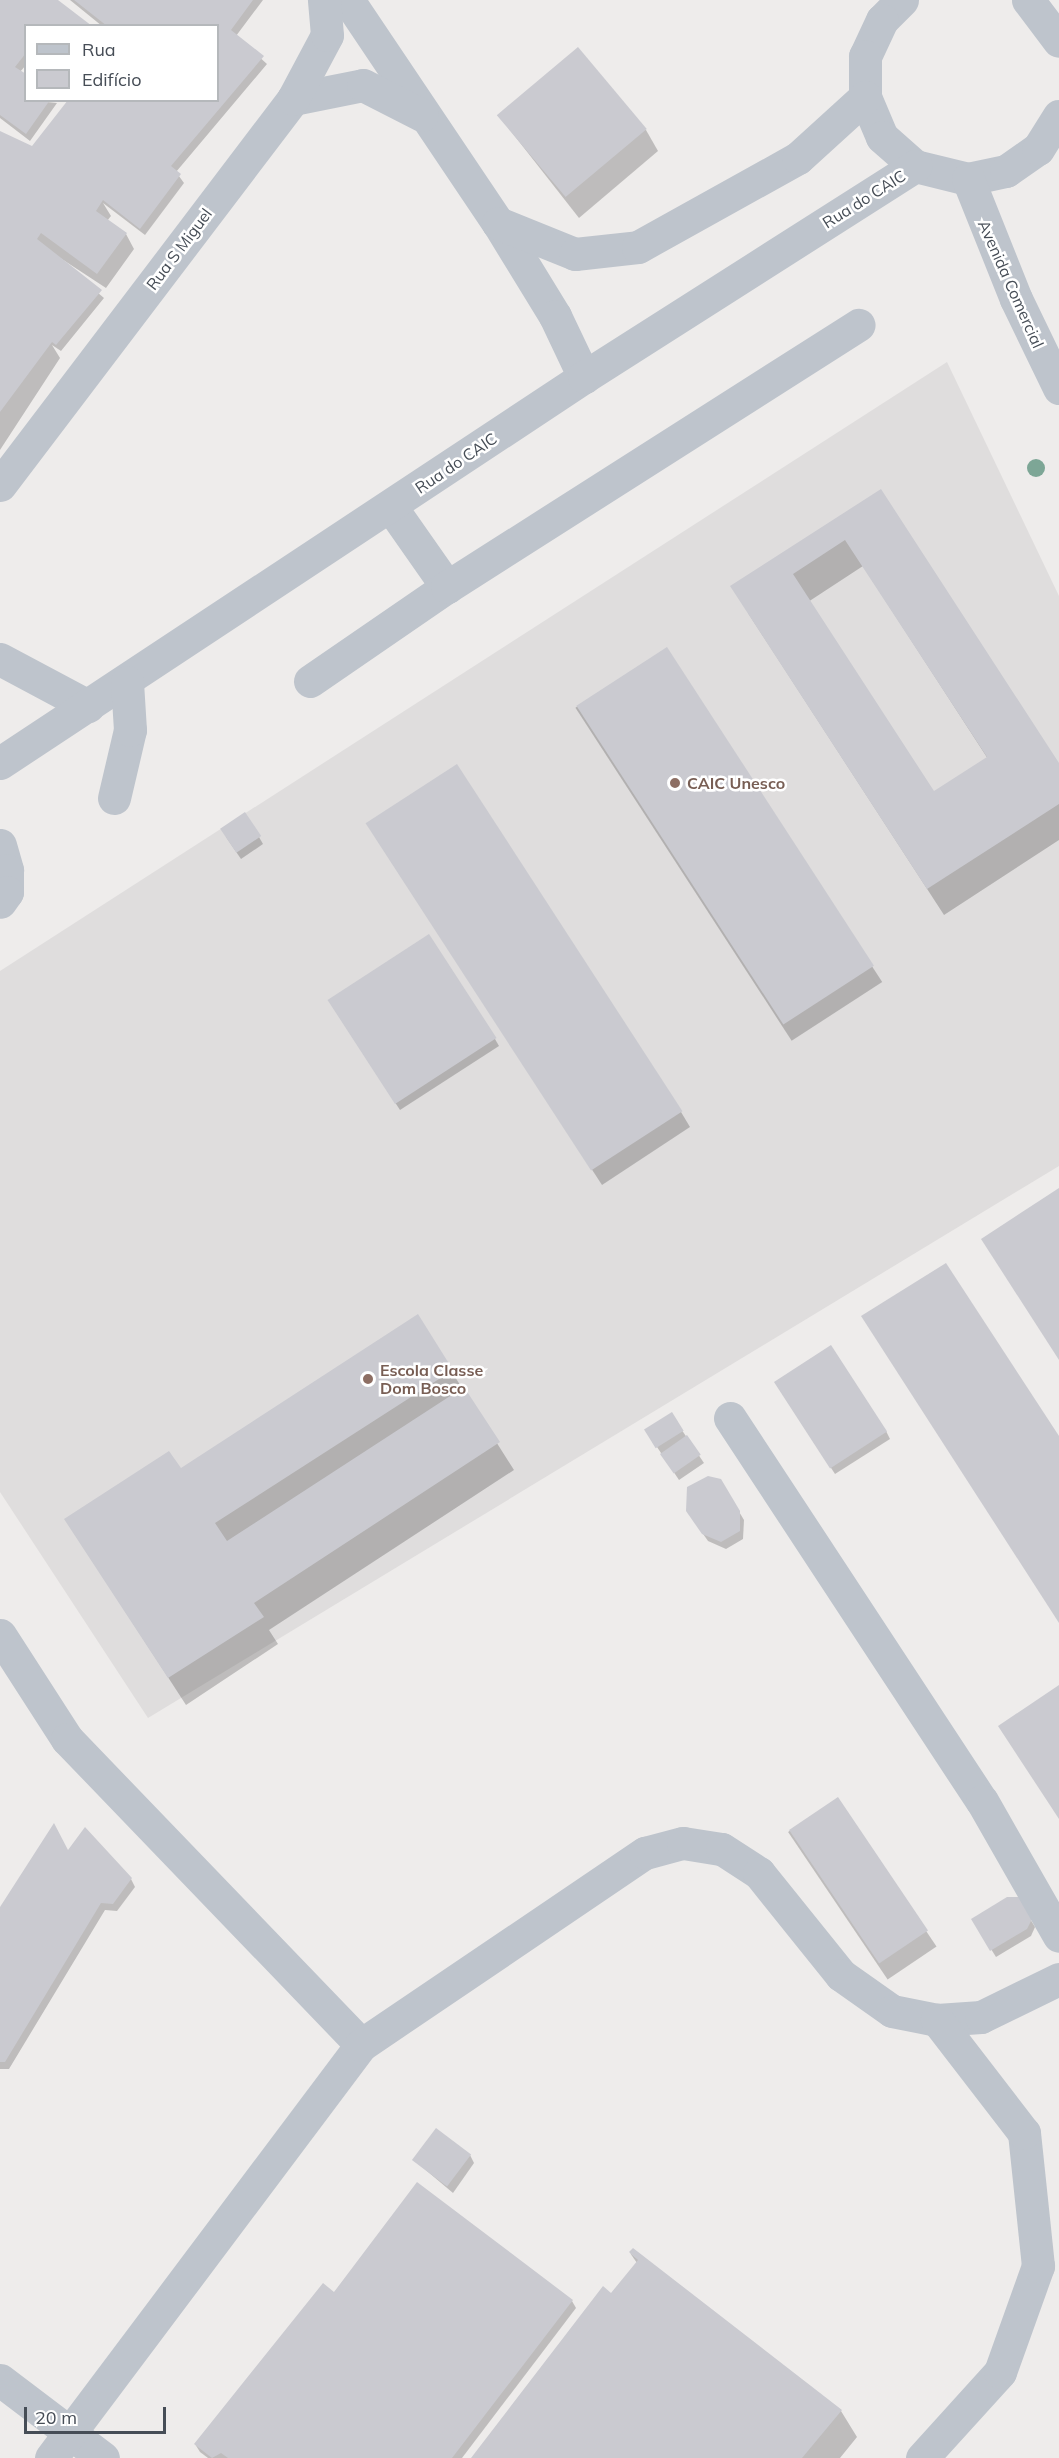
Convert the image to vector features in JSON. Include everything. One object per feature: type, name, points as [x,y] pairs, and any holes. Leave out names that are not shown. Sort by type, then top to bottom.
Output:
[{"type":"street","name":"Rua S Miguel","points":[[0,484],[293,99],[327,35],[324,0]]},
{"type":"street","points":[[348,0],[498,223],[555,316],[584,377]]},
{"type":"street","points":[[1028,0],[1058,37]]},
{"type":"street","points":[[887,6],[865,57],[865,97],[882,137],[915,166],[968,179],[1014,166],[1038,149],[1059,117]]},
{"type":"street","points":[[293,99],[363,85],[424,115]]},
{"type":"street","points":[[498,223],[575,254],[638,247],[798,158],[865,97]]},
{"type":"street","name":"Rua do CAIC","points":[[0,763],[128,682],[584,377],[915,166]]},
{"type":"street","name":"Avenida Comercial","points":[[968,179],[1016,299],[1059,388]]},
{"type":"street","points":[[310,681],[447,587],[859,325]]},
{"type":"street","points":[[391,507],[447,587]]},
{"type":"street","points":[[0,659],[88,706]]},
{"type":"street","points":[[114,798],[130,730],[128,682]]},
{"type":"street","points":[[0,845],[7,892],[0,902]]},
{"type":"street","points":[[730,1418],[982,1801],[1059,1936]]},
{"type":"street","points":[[0,1635],[67,1739],[361,2045]]},
{"type":"street","points":[[61,2446],[361,2045],[645,1852],[683,1843],[722,1849],[759,1873],[841,1975],[892,2011],[937,2020],[981,2017],[1059,1979]]},
{"type":"street","points":[[922,2458],[1000,2372],[1038,2266],[1024,2133],[937,2020]]},
{"type":"street","points":[[0,2380],[61,2446],[103,2458]]},
{"type":"shaded area","name":"CAIC Unesco","points":[[947,362],[1059,596],[1059,1166],[148,1718],[0,1492],[0,971]]},
{"type":"building","points":[[0,0],[58,0],[89,24],[24,24],[24,56],[15,67],[24,73],[24,102],[49,102],[26,134],[0,115]]},
{"type":"building","points":[[74,0],[253,0],[231,30],[264,56],[171,166],[181,174],[140,229],[103,200],[96,211],[127,233],[97,274],[41,233],[37,239],[102,290],[56,345],[52,342],[0,412],[0,131],[32,146],[66,102],[219,102],[219,24],[104,24]]},
{"type":"building","points":[[578,47],[647,129],[566,197],[497,115]]},
{"type":"building","points":[[881,489],[1059,763],[1059,804],[927,889],[730,586]],"holes":[[[845,540],[987,757],[934,791],[793,574]]]},
{"type":"building","points":[[667,647],[874,966],[783,1025],[576,706]]},
{"type":"building","points":[[457,764],[682,1111],[591,1171],[366,823]]},
{"type":"building","points":[[245,812],[261,836],[236,853],[220,829]]},
{"type":"building","points":[[429,934],[497,1038],[395,1104],[328,1000]]},
{"type":"building","points":[[1059,1188],[1059,1360],[981,1239]]},
{"type":"building","points":[[946,1263],[1059,1436],[1059,1623],[861,1316]]},
{"type":"building","points":[[418,1314],[453,1370],[215,1523],[227,1541],[464,1387],[500,1442],[254,1603],[264,1617],[168,1678],[64,1519],[169,1451],[181,1468]]},
{"type":"building","points":[[831,1345],[887,1431],[830,1468],[774,1382]]},
{"type":"building","points":[[672,1412],[684,1431],[656,1448],[644,1429]]},
{"type":"building","points":[[687,1435],[701,1455],[674,1474],[660,1454]]},
{"type":"building","points":[[708,1476],[721,1479],[740,1511],[740,1531],[721,1542],[702,1534],[686,1511],[687,1487]]},
{"type":"building","points":[[1059,1685],[1059,1819],[998,1726]]},
{"type":"building","points":[[838,1797],[928,1930],[879,1963],[789,1830]]},
{"type":"building","points":[[54,1823],[68,1850],[85,1827],[132,1878],[113,1904],[101,1903],[5,2062],[0,2062],[0,1907]]},
{"type":"building","points":[[1007,1897],[1019,1897],[1032,1919],[1027,1929],[990,1951],[971,1919]]},
{"type":"building","points":[[436,2128],[471,2154],[447,2186],[412,2160]]},
{"type":"building","points":[[417,2182],[573,2300],[452,2458],[228,2458],[221,2453],[212,2458],[194,2444],[323,2283],[334,2292]]},
{"type":"building","points":[[633,2248],[842,2410],[802,2458],[471,2458],[603,2286],[611,2293],[638,2260],[629,2252]]},
{"type":"place","name":"CAIC Unesco","points":[[675,783]]},
{"type":"place","name":"Escola Classe Dom Bosco","points":[[368,1379]]}]
